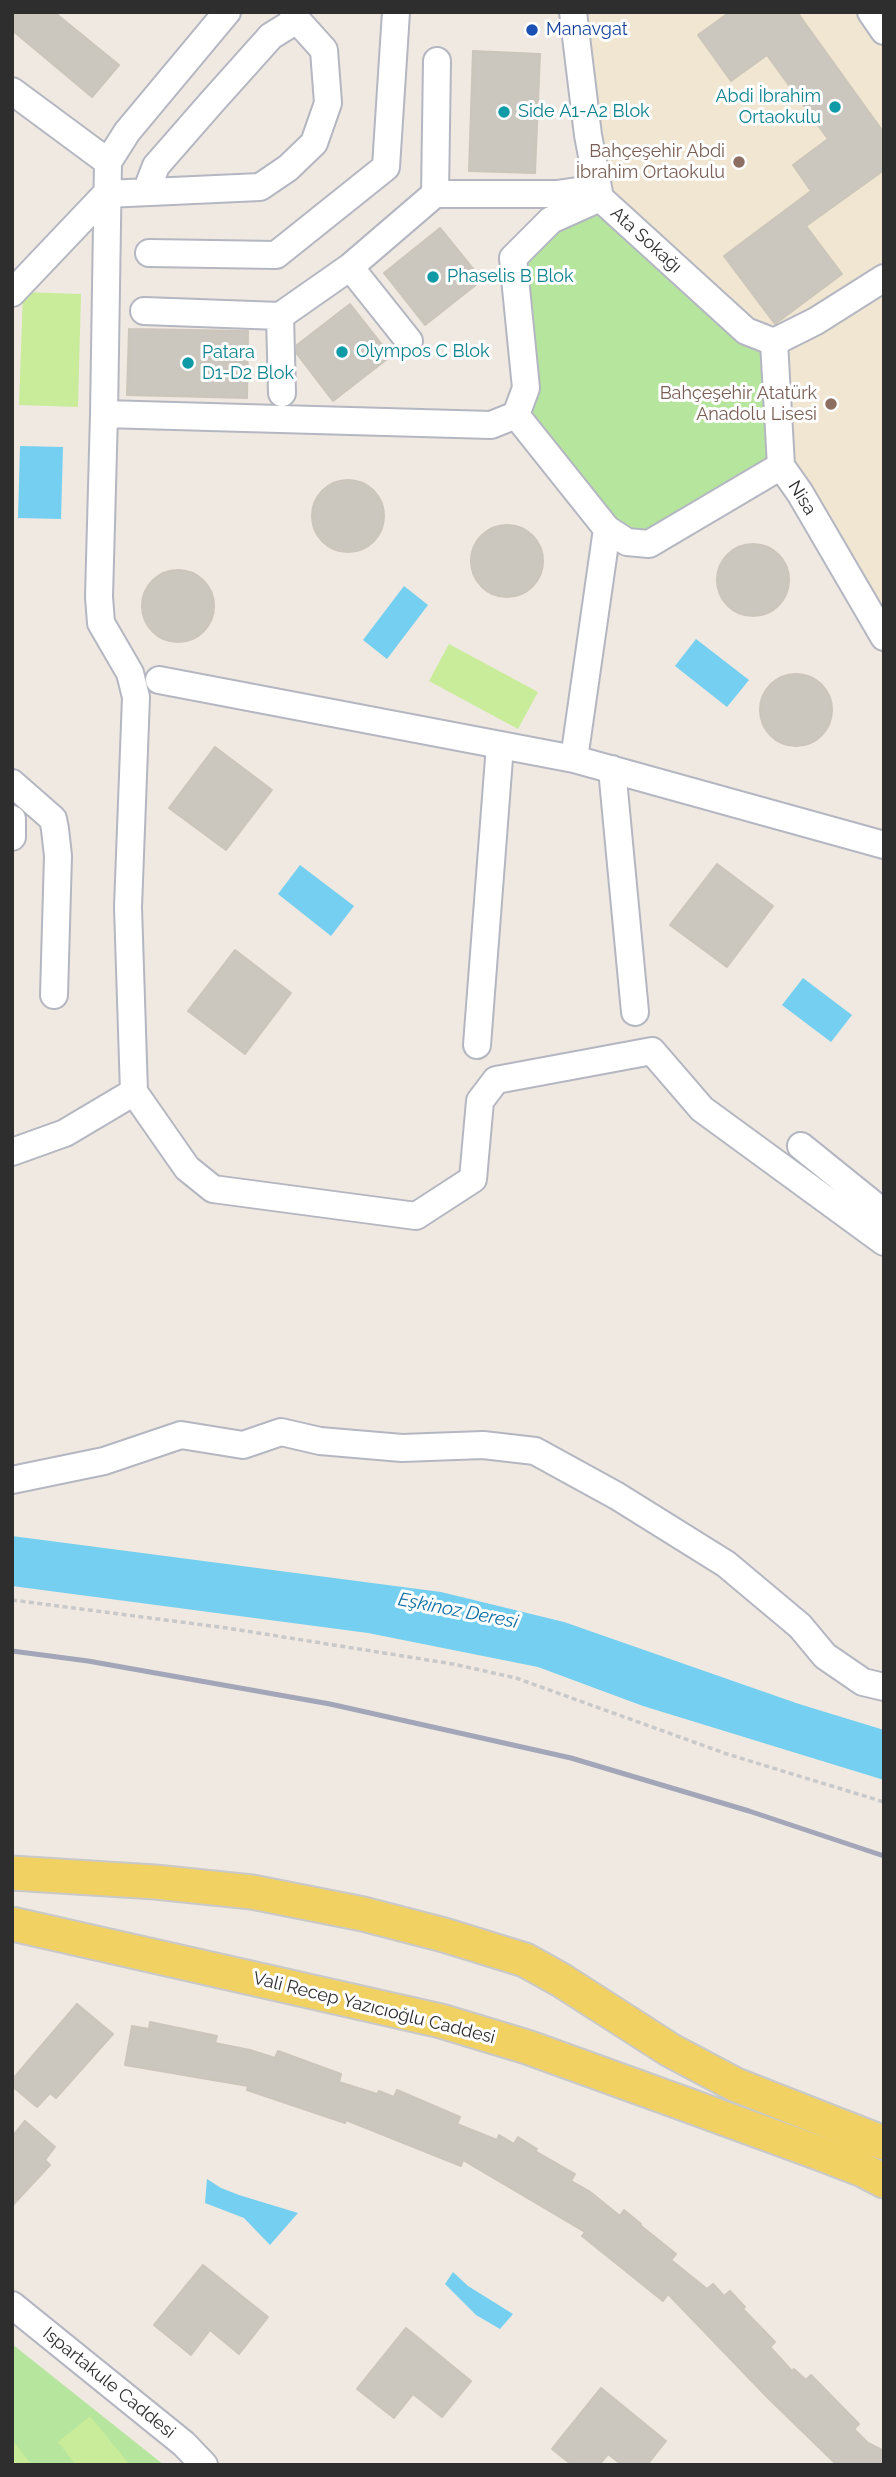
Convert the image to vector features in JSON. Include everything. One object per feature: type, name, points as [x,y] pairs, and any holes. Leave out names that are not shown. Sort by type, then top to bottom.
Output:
[{"type":"main road","points":[[12,1873],[155,1882],[252,1892],[363,1914],[525,1960],[670,2050],[736,2085],[884,2143]]},
{"type":"main road","name":"Vali Recep Yazıcıoğlu Caddesi","points":[[12,1924],[441,2021],[527,2047],[671,2099],[820,2153],[884,2181]]},
{"type":"street","points":[[227,12],[127,132],[108,162],[99,597],[101,623],[130,673],[136,697],[128,907],[134,1092],[187,1168],[213,1189],[416,1216],[473,1179],[480,1101],[496,1080],[652,1051],[702,1109],[884,1242]]},
{"type":"street","points":[[149,253],[276,255],[386,167],[396,12]]},
{"type":"street","name":"Ata Sokağı","points":[[573,12],[599,193],[746,331],[774,342]]},
{"type":"street","points":[[871,12],[884,31]]},
{"type":"street","points":[[12,293],[106,194],[260,187],[288,168],[314,143],[328,103],[324,50],[295,16],[271,36],[156,166],[146,192]]},
{"type":"street","points":[[435,194],[437,61]]},
{"type":"street","points":[[12,91],[108,162]]},
{"type":"street","points":[[145,311],[280,316],[350,267],[435,194],[599,193]]},
{"type":"street","points":[[104,414],[491,425],[516,415],[526,388],[513,258],[551,219],[599,193]]},
{"type":"street","points":[[350,267],[409,341]]},
{"type":"street","points":[[774,342],[816,321],[884,278]]},
{"type":"street","points":[[280,316],[282,393]]},
{"type":"street","name":"Nisa","points":[[774,342],[781,466],[800,493],[884,637]]},
{"type":"street","points":[[516,415],[607,529],[626,542],[649,544],[781,466]]},
{"type":"street","points":[[574,759],[607,529]]},
{"type":"street","points":[[159,680],[574,759],[884,845]]},
{"type":"street","points":[[477,1045],[500,745]]},
{"type":"street","points":[[612,769],[635,1012]]},
{"type":"street","points":[[12,783],[53,819],[58,856],[54,995]]},
{"type":"street","points":[[12,819],[12,837]]},
{"type":"street","points":[[12,1152],[65,1133],[134,1092]]},
{"type":"street","points":[[801,1146],[884,1213]]},
{"type":"street","points":[[12,1480],[104,1461],[181,1435],[243,1445],[281,1432],[320,1441],[402,1448],[483,1445],[535,1451],[617,1496],[726,1564],[800,1626],[825,1656],[874,1684]]},
{"type":"street","name":"Ispartakule Caddesi","points":[[12,2305],[184,2444],[204,2465]]},
{"type":"path","points":[[12,1600],[253,1632],[453,1664],[516,1678],[727,1755],[884,1802]]},
{"type":"shaded area","name":"Bahçeşehir Abdi İbrahim Ortaokulu","points":[[573,12],[871,12],[884,31],[884,637],[600,198]]},
{"type":"green space","points":[[600,198],[774,342],[781,466],[627,542],[516,415],[513,258]]},
{"type":"green space","points":[[23,292],[81,294],[78,407],[19,405]]},
{"type":"green space","points":[[449,644],[538,692],[518,729],[429,681]]},
{"type":"green space","points":[[12,2344],[164,2465],[12,2465]]},
{"type":"green space","points":[[90,2416],[130,2465],[76,2465],[58,2442]]},
{"type":"green space","points":[[12,2440],[32,2465],[12,2465]]},
{"type":"water","points":[[20,446],[63,447],[61,519],[18,518]]},
{"type":"water","points":[[404,586],[428,605],[387,659],[363,640]]},
{"type":"water","points":[[696,639],[749,680],[727,707],[675,666]]},
{"type":"water","points":[[300,865],[354,906],[331,936],[278,894]]},
{"type":"water","points":[[803,978],[852,1015],[831,1042],[782,1005]]},
{"type":"water","name":"Eşkinoz Deresi","points":[[12,1536],[441,1592],[564,1622],[799,1704],[884,1730],[884,1780],[643,1706],[538,1667],[368,1633],[12,1586]]},
{"type":"water","points":[[207,2179],[239,2195],[298,2213],[270,2245],[244,2218],[205,2203]]},
{"type":"water","points":[[453,2272],[468,2286],[513,2314],[500,2329],[476,2315],[445,2284]]},
{"type":"building","points":[[12,12],[54,12],[119,65],[92,97],[12,30]]},
{"type":"building","name":"Abdi İbrahim Ortaokulu","points":[[730,12],[797,12],[884,133],[884,170],[806,226],[842,274],[775,324],[724,256],[811,191],[793,165],[828,139],[767,55],[731,81],[698,35]]},
{"type":"building","name":"Side A1-A2 Blok","points":[[473,51],[540,54],[535,173],[469,171]]},
{"type":"building","name":"Phaselis B Blok","points":[[440,228],[482,280],[425,325],[384,273]]},
{"type":"building","name":"Olympos C Blok","points":[[350,304],[391,356],[333,401],[297,354],[297,345]]},
{"type":"building","name":"Patara D1-D2 Blok","points":[[129,329],[248,331],[247,398],[127,395]]},
{"type":"building","points":[[348,480],[362,483],[374,490],[381,502],[384,516],[381,530],[374,542],[362,549],[348,552],[334,549],[322,542],[315,530],[312,516],[315,502],[322,490],[334,483]]},
{"type":"building","points":[[507,525],[521,528],[533,535],[540,547],[543,561],[540,575],[533,587],[521,594],[507,597],[493,594],[481,587],[474,575],[471,561],[474,547],[481,535],[493,528]]},
{"type":"building","points":[[753,544],[767,547],[779,554],[786,566],[789,580],[786,594],[779,606],[767,613],[753,616],[739,613],[727,606],[720,594],[717,580],[720,566],[727,554],[739,547]]},
{"type":"building","points":[[178,570],[192,573],[204,580],[211,592],[214,606],[211,620],[204,632],[192,639],[178,642],[164,639],[152,632],[145,620],[142,606],[145,592],[152,580],[164,573]]},
{"type":"building","points":[[796,674],[810,677],[822,684],[829,696],[832,710],[829,724],[822,736],[810,743],[796,746],[782,743],[770,736],[763,724],[760,710],[763,696],[770,684],[782,677]]},
{"type":"building","points":[[215,747],[272,790],[226,850],[169,808]]},
{"type":"building","points":[[717,864],[773,906],[727,967],[670,925]]},
{"type":"building","points":[[235,950],[291,993],[245,1054],[188,1011]]},
{"type":"building","points":[[77,2004],[113,2034],[56,2098],[50,2093],[37,2107],[12,2086],[12,2080]]},
{"type":"building","points":[[150,2022],[217,2036],[215,2043],[275,2058],[278,2051],[341,2074],[339,2082],[394,2097],[397,2090],[460,2117],[457,2124],[497,2140],[499,2135],[514,2144],[518,2137],[537,2149],[535,2151],[575,2174],[571,2181],[589,2191],[620,2216],[624,2210],[676,2254],[671,2260],[707,2289],[713,2284],[724,2296],[730,2291],[745,2307],[743,2309],[775,2342],[770,2347],[792,2371],[794,2369],[806,2380],[811,2375],[859,2424],[854,2429],[868,2443],[884,2451],[884,2465],[837,2465],[668,2294],[663,2301],[582,2236],[585,2232],[463,2160],[461,2166],[346,2120],[345,2123],[247,2090],[248,2086],[125,2065],[132,2026],[149,2029]]},
{"type":"building","points":[[25,2121],[55,2147],[45,2160],[50,2165],[12,2206],[12,2137]]},
{"type":"building","points":[[203,2265],[268,2317],[239,2354],[210,2330],[191,2355],[154,2325]]},
{"type":"building","points":[[406,2328],[471,2381],[442,2417],[413,2394],[394,2418],[357,2389]]},
{"type":"building","points":[[601,2388],[666,2441],[647,2465],[622,2465],[608,2454],[599,2465],[572,2465],[552,2449]]},
{"type":"railway","points":[[12,1651],[88,1661],[330,1704],[571,1758],[749,1811],[884,1856]]},
{"type":"place","name":"Manavgat","points":[[532,30]]},
{"type":"place","name":"Abdi İbrahim Ortaokulu","points":[[835,107]]},
{"type":"place","name":"Side A1-A2 Blok","points":[[504,112]]},
{"type":"place","name":"Bahçeşehir Abdi İbrahim Ortaokulu","points":[[739,162]]},
{"type":"place","name":"Phaselis B Blok","points":[[433,277]]},
{"type":"place","name":"Olympos C Blok","points":[[342,352]]},
{"type":"place","name":"Patara D1-D2 Blok","points":[[188,363]]},
{"type":"place","name":"Bahçeşehir Atatürk Anadolu Lisesi","points":[[831,404]]}]
